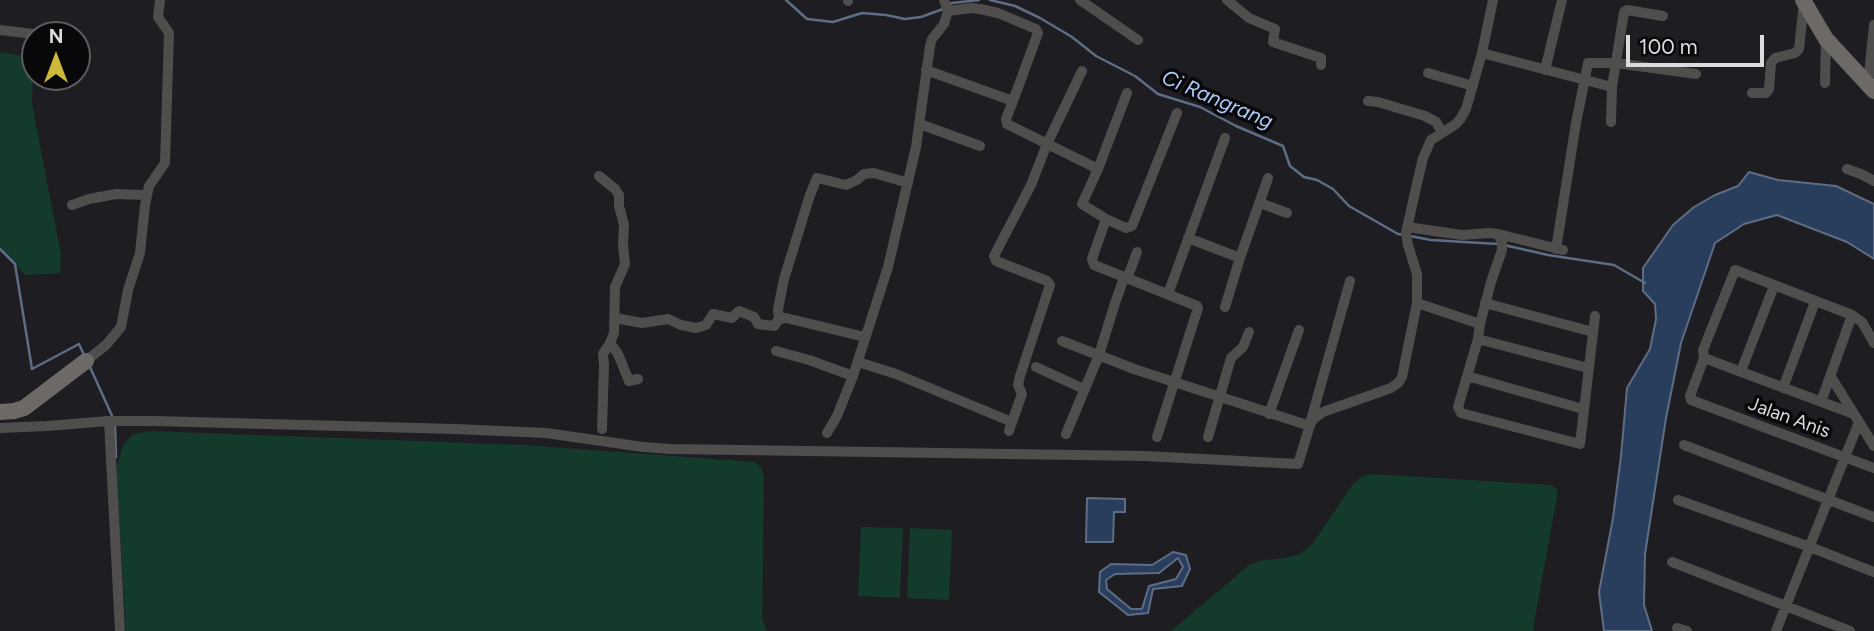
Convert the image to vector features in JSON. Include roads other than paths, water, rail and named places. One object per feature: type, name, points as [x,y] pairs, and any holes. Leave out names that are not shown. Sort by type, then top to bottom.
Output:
[{"type":"street","points":[[0,412],[24,408],[101,350],[121,327],[128,290],[140,253],[146,195],[150,183],[162,170],[166,159],[169,33],[158,17],[160,0]]},
{"type":"street","points":[[1080,0],[1138,40]]},
{"type":"street","points":[[1227,0],[1249,18],[1275,29],[1273,42],[1321,58],[1321,65]]},
{"type":"street","points":[[1310,424],[1323,412],[1371,396],[1399,382],[1417,303],[1417,274],[1406,230],[1423,158],[1431,140],[1461,118],[1482,53],[1493,0]]},
{"type":"street","points":[[1545,70],[1562,0]]},
{"type":"street","points":[[1643,13],[1645,0]]},
{"type":"street","points":[[1803,1],[1826,39],[1871,81]]},
{"type":"street","points":[[1752,93],[1766,93],[1769,89],[1771,63],[1775,58],[1795,53],[1799,49],[1803,1]]},
{"type":"street","points":[[827,433],[853,376],[888,267],[920,124],[930,46],[944,24],[946,6],[998,13],[1037,30],[1006,124],[1098,169]]},
{"type":"street","points":[[1611,122],[1612,88],[1624,12],[1627,10],[1663,16]]},
{"type":"street","points":[[0,30],[21,33]]},
{"type":"street","points":[[1871,81],[1874,31]]},
{"type":"street","points":[[1825,83],[1826,39]]},
{"type":"street","points":[[1482,53],[1612,88]]},
{"type":"street","points":[[1406,230],[1462,235],[1489,233],[1501,242],[1560,249],[1576,123],[1589,62],[1616,62],[1696,74]]},
{"type":"street","points":[[926,70],[1013,101]]},
{"type":"street","points":[[858,362],[896,374],[1011,427],[1022,394],[1018,385],[1020,376],[1050,285],[1047,281],[994,258],[1031,186],[1047,144],[1082,71]]},
{"type":"street","points":[[1428,72],[1473,86]]},
{"type":"street","points":[[1127,93],[1082,204],[1126,228],[1132,226],[1177,113]]},
{"type":"street","points":[[1368,102],[1378,102],[1425,116],[1436,122],[1442,132]]},
{"type":"street","points":[[920,124],[980,146]]},
{"type":"street","points":[[1168,294],[1225,138]]},
{"type":"street","points":[[1847,169],[1874,181]]},
{"type":"street","points":[[779,319],[778,309],[784,279],[817,178],[846,185],[864,174],[874,173],[908,183]]},
{"type":"street","points":[[599,176],[618,192],[624,225],[625,264],[615,287],[615,318],[610,343],[603,354],[602,429]]},
{"type":"street","points":[[1225,307],[1268,178]]},
{"type":"street","points":[[72,205],[122,193],[146,195]]},
{"type":"street","points":[[1260,203],[1287,213]]},
{"type":"street","points":[[1106,219],[1092,262],[1094,265],[1197,306],[1198,309],[1157,437]]},
{"type":"street","points":[[1188,238],[1240,258]]},
{"type":"street","points":[[1501,242],[1478,339],[1458,407],[1461,413],[1581,443],[1595,316]]},
{"type":"street","points":[[1066,434],[1138,252]]},
{"type":"street","points":[[1856,418],[1704,358],[1703,349],[1735,270],[1852,315],[1861,323],[1874,343]]},
{"type":"street","points":[[0,428],[109,421],[168,421],[530,432],[671,449],[1145,456],[1298,464],[1350,281]]},
{"type":"street","points":[[1741,371],[1774,286]]},
{"type":"street","points":[[1783,388],[1815,302]]},
{"type":"street","points":[[1417,303],[1480,324]]},
{"type":"street","points":[[1485,303],[1593,332]]},
{"type":"street","points":[[615,318],[642,323],[668,319],[693,328],[704,326],[715,313],[732,318],[737,312],[741,312],[755,318],[758,324],[773,326],[779,319],[786,318],[865,337]]},
{"type":"street","points":[[1821,402],[1852,315]]},
{"type":"street","points":[[1269,414],[1298,330]]},
{"type":"street","points":[[1208,437],[1231,358],[1243,347],[1249,332]]},
{"type":"street","points":[[1478,339],[1588,368]]},
{"type":"street","points":[[1062,341],[1219,398],[1310,424]]},
{"type":"street","points":[[610,343],[629,381],[638,379]]},
{"type":"street","points":[[776,351],[853,376]]},
{"type":"street","name":"Jalan Anis","points":[[1704,358],[1690,396],[1691,400],[1874,468]]},
{"type":"street","points":[[1036,367],[1084,389]]},
{"type":"street","points":[[1467,376],[1583,409]]},
{"type":"street","points":[[1831,377],[1874,446]]},
{"type":"street","points":[[1776,631],[1845,457],[1856,418]]},
{"type":"street","points":[[109,421],[120,631]]},
{"type":"street","points":[[1685,445],[1874,517]]},
{"type":"street","points":[[1678,500],[1874,572]]},
{"type":"street","points":[[1672,562],[1850,631]]},
{"type":"water","points":[[1749,172],[1778,180],[1836,186],[1874,204],[1874,259],[1847,242],[1777,215],[1744,224],[1715,243],[1681,343],[1666,418],[1645,554],[1644,605],[1652,631],[1604,631],[1599,592],[1613,518],[1627,388],[1650,349],[1656,319],[1655,304],[1643,291],[1643,268],[1673,225],[1694,207],[1738,186]]},
{"type":"water","points":[[1087,498],[1125,499],[1125,512],[1114,512],[1113,542],[1086,542]]},
{"type":"water","points":[[1173,552],[1186,555],[1190,569],[1182,586],[1153,589],[1148,613],[1128,615],[1099,592],[1100,572],[1111,564],[1152,565]],"holes":[[[1178,558],[1183,567],[1176,579],[1149,586],[1142,609],[1131,609],[1107,589],[1106,580],[1115,574],[1159,573]]]},
{"type":"waterway","name":"Ci Rangrang","points":[[786,0],[807,19],[833,22],[862,13],[905,19],[921,17],[943,9]]},
{"type":"waterway","name":"Ci Rangrang","points":[[949,5],[979,0]]},
{"type":"waterway","name":"Ci Rangrang","points":[[990,0],[1015,6],[1040,18],[1072,37],[1096,56],[1135,76],[1158,94],[1200,107],[1283,146],[1290,166],[1304,177],[1317,180],[1333,189],[1349,206],[1404,235]]},
{"type":"waterway","name":"Ci Rangrang","points":[[1410,236],[1498,244]]},
{"type":"waterway","name":"Ci Rangrang","points":[[1504,245],[1614,265],[1645,283]]},
{"type":"waterway","points":[[0,249],[15,264],[32,369],[79,344],[84,355]]},
{"type":"waterway","points":[[90,367],[113,418]]},
{"type":"waterway","points":[[115,425],[116,457]]}]
